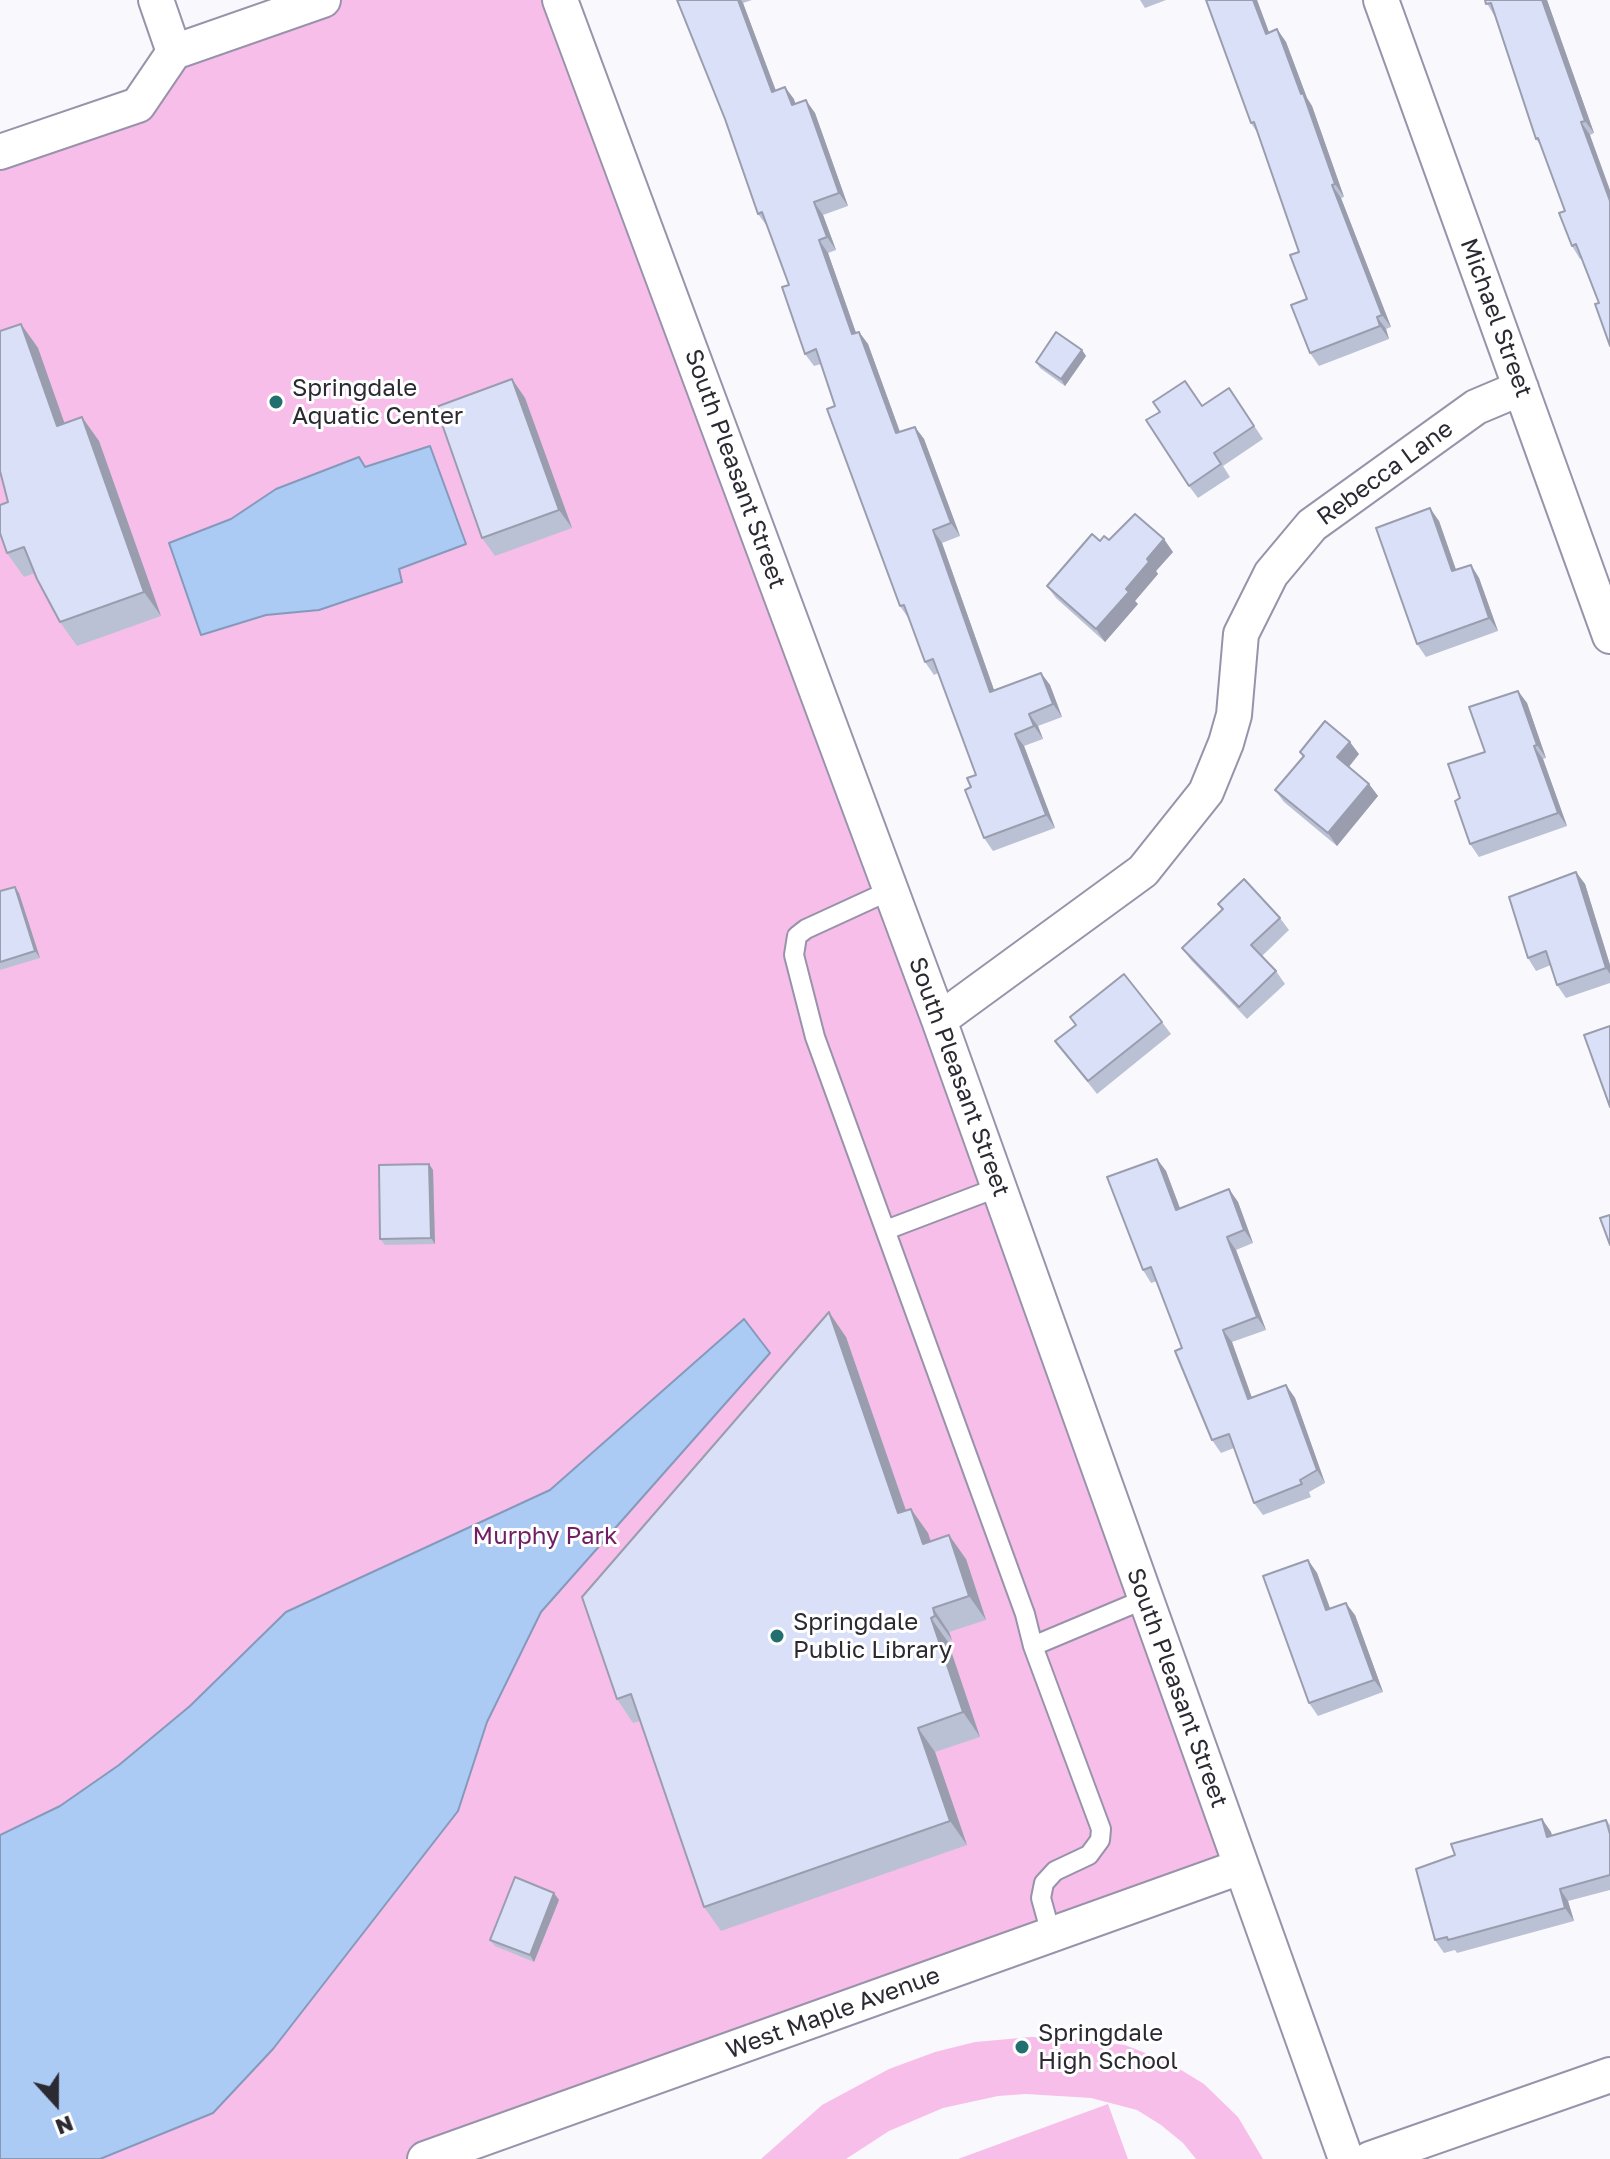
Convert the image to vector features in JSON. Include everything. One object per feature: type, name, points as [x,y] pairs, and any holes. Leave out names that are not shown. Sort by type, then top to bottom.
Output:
[{"type":"street","points":[[156,0],[174,52]]},
{"type":"street","points":[[0,152],[138,105],[174,52],[323,0]]},
{"type":"street","name":"South Pleasant Street","points":[[560,0],[939,1020],[1346,2159]]},
{"type":"street","name":"Michael Street","points":[[1381,0],[1610,636]]},
{"type":"street","name":"Rebecca Lane","points":[[939,1020],[1143,871],[1206,792],[1234,715],[1241,634],[1271,574],[1312,525],[1476,407],[1521,388]]},
{"type":"street","name":"West Maple Avenue","points":[[425,2159],[1240,1867]]},
{"type":"street","points":[[1370,2159],[1610,2075]]},
{"type":"lane","points":[[891,890],[806,929],[797,936],[794,955],[815,1037],[1101,1829],[1100,1840],[1089,1855],[1055,1871],[1044,1883],[1041,1898],[1051,1934]]},
{"type":"lane","points":[[886,1230],[999,1187]]},
{"type":"lane","points":[[1033,1646],[1145,1599]]},
{"type":"green space","name":"Murphy Park","points":[[323,0],[560,0],[1240,1867],[425,2159],[0,2159],[0,152],[138,105],[174,52]]},
{"type":"green space","points":[[1031,2037],[1125,2045],[1168,2062],[1204,2084],[1238,2117],[1263,2159],[1196,2159],[1183,2143],[1137,2110],[1091,2098],[1026,2094],[998,2096],[943,2108],[889,2131],[846,2159],[761,2159],[822,2105],[889,2069],[935,2052],[975,2042]]},
{"type":"green space","points":[[1108,2104],[1128,2159],[958,2159]]},
{"type":"water","points":[[430,446],[466,544],[399,569],[402,582],[319,610],[266,615],[201,635],[169,543],[231,519],[276,489],[359,457],[365,467]]},
{"type":"water","points":[[744,1319],[770,1353],[541,1612],[487,1722],[458,1811],[273,2049],[213,2113],[100,2159],[0,2159],[0,1835],[60,1806],[119,1765],[190,1706],[286,1612],[550,1490]]},
{"type":"building","points":[[677,0],[738,0],[772,92],[785,87],[792,105],[806,100],[839,193],[814,202],[827,237],[819,240],[852,334],[859,332],[896,433],[915,427],[951,523],[933,530],[990,692],[1041,673],[1053,704],[1029,714],[1034,726],[1015,734],[1046,815],[984,838],[965,790],[971,787],[967,778],[976,775],[933,659],[925,662],[904,605],[900,606],[827,409],[835,406],[816,349],[805,354],[782,287],[789,285],[762,212],[758,214],[725,119]]},
{"type":"building","points":[[1206,0],[1253,0],[1266,34],[1277,29],[1382,315],[1377,317],[1380,326],[1310,353],[1291,305],[1307,299],[1290,255],[1299,252],[1254,122],[1251,123]]},
{"type":"building","points":[[1485,0],[1542,0],[1610,201],[1610,346],[1595,304],[1599,303],[1576,244],[1572,246],[1559,213],[1565,211],[1536,139],[1491,3],[1486,4]]},
{"type":"building","points":[[21,324],[57,426],[82,417],[144,592],[60,622],[24,547],[7,553],[0,533],[0,505],[8,502],[0,471],[0,331]]},
{"type":"building","points":[[1056,332],[1082,350],[1061,379],[1036,362]]},
{"type":"building","points":[[512,379],[559,510],[482,538],[436,407]]},
{"type":"building","points":[[1185,381],[1202,406],[1229,388],[1254,426],[1214,453],[1221,464],[1189,486],[1146,420],[1160,412],[1153,402]]},
{"type":"building","points":[[1430,508],[1452,571],[1471,565],[1489,618],[1417,644],[1376,528]]},
{"type":"building","points":[[1135,514],[1164,539],[1126,589],[1129,592],[1096,629],[1047,586],[1092,534],[1100,541],[1104,536],[1109,540]]},
{"type":"building","points":[[1518,691],[1558,813],[1470,844],[1455,801],[1460,798],[1448,764],[1485,752],[1469,707]]},
{"type":"building","points":[[1325,721],[1350,742],[1337,757],[1369,784],[1328,833],[1275,790],[1304,756],[1300,752]]},
{"type":"building","points":[[1576,872],[1606,968],[1557,985],[1546,951],[1528,958],[1509,897]]},
{"type":"building","points":[[1244,879],[1280,918],[1251,945],[1276,971],[1239,1007],[1182,948],[1223,909],[1218,904]]},
{"type":"building","points":[[15,887],[35,951],[0,962],[0,891]]},
{"type":"building","points":[[1124,974],[1162,1022],[1088,1081],[1055,1041],[1076,1025],[1070,1017]]},
{"type":"building","points":[[1610,1026],[1610,1107],[1584,1035]]},
{"type":"building","points":[[1157,1159],[1176,1210],[1229,1189],[1244,1230],[1227,1237],[1257,1317],[1223,1330],[1248,1399],[1286,1385],[1317,1470],[1300,1480],[1302,1484],[1254,1503],[1229,1434],[1212,1440],[1175,1351],[1182,1348],[1151,1267],[1143,1270],[1107,1177]]},
{"type":"building","points":[[429,1164],[431,1238],[380,1239],[379,1165]]},
{"type":"building","points":[[1610,1215],[1610,1245],[1600,1218]]},
{"type":"building","name":"Springdale Public Library","points":[[829,1312],[898,1513],[911,1509],[923,1544],[949,1535],[969,1596],[933,1608],[935,1616],[931,1618],[963,1712],[918,1728],[950,1821],[704,1907],[631,1694],[617,1699],[582,1597]]},
{"type":"building","points":[[1308,1560],[1326,1610],[1346,1603],[1374,1680],[1309,1703],[1263,1576]]},
{"type":"building","points":[[1542,1819],[1547,1837],[1606,1820],[1610,1834],[1610,1875],[1560,1889],[1565,1908],[1448,1940],[1447,1937],[1435,1940],[1416,1869],[1455,1855],[1451,1844]]},
{"type":"building","points":[[515,1877],[554,1893],[530,1955],[490,1940]]},
{"type":"place","name":"Springdale Aquatic Center","points":[[276,402]]},
{"type":"place","name":"Springdale Public Library","points":[[777,1636]]},
{"type":"place","name":"Springdale High School","points":[[1022,2047]]}]
